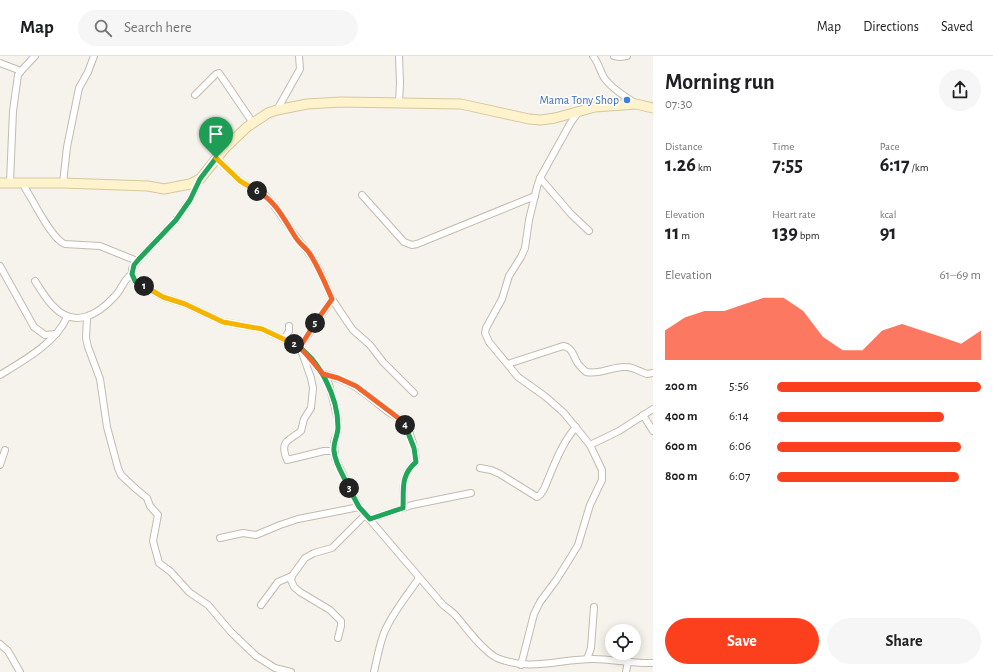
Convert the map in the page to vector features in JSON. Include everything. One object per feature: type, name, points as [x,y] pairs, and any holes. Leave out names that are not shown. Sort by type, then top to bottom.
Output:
[{"type":"street","points":[[35,56],[18,75],[5,182],[148,186],[164,188],[190,184],[200,179]]},
{"type":"street","points":[[63,183],[67,147],[79,88],[88,72],[94,56]]},
{"type":"street","points":[[276,110],[300,69],[299,56]]},
{"type":"street","points":[[399,56],[399,103]]},
{"type":"street","points":[[603,56],[594,58],[606,80],[616,90],[636,104]]},
{"type":"street","points":[[614,56],[620,58],[628,56]]},
{"type":"street","points":[[0,63],[21,71]]},
{"type":"street","points":[[0,69],[8,66]]},
{"type":"street","points":[[195,95],[216,74],[219,73],[253,123]]},
{"type":"street","points":[[35,281],[53,307],[66,317],[87,318],[104,306],[114,297],[125,280],[132,274],[132,270],[137,261],[176,220],[190,200],[200,179],[216,158],[241,132],[253,123],[276,110],[307,104],[341,102],[462,104],[529,119],[541,120],[555,118],[579,110],[595,107],[636,104],[653,108]]},
{"type":"street","points":[[521,665],[534,614],[540,602],[557,579],[578,545],[590,505],[602,480],[602,470],[590,445],[576,427],[557,407],[518,377],[489,342],[485,333],[486,328],[502,299],[509,276],[525,248],[529,220],[540,178],[579,110]]},
{"type":"street","points":[[216,158],[240,181],[265,195],[272,202],[311,256],[320,271],[332,299],[353,330],[370,345],[383,362],[414,393]]},
{"type":"street","points":[[540,178],[571,214],[589,231]]},
{"type":"street","points":[[24,182],[45,223],[60,242],[65,244],[100,246],[137,261]]},
{"type":"street","points":[[362,195],[404,242],[412,245],[418,244],[535,196]]},
{"type":"street","points":[[0,266],[34,328],[45,335],[56,334]]},
{"type":"street","points":[[132,274],[138,283],[163,297],[185,304],[223,322],[262,329],[300,347],[323,374],[329,384],[338,420],[338,431],[334,442],[334,451],[339,466],[359,507],[443,605],[456,615],[466,628],[498,659],[521,665],[533,666],[546,666],[587,659],[628,661],[641,664],[653,663]]},
{"type":"street","points":[[300,347],[332,299]]},
{"type":"street","points":[[0,375],[24,361],[56,334],[66,317]]},
{"type":"street","points":[[87,318],[86,338],[101,382],[107,427],[118,468],[122,475],[147,498],[150,506],[158,515],[153,541],[159,563],[171,572],[189,592],[208,605],[231,632],[256,656],[275,668],[291,672]]},
{"type":"street","points":[[284,339],[289,331],[289,326]]},
{"type":"street","points":[[508,364],[567,346],[586,372],[603,372],[625,366],[632,367],[647,374],[653,373]]},
{"type":"street","points":[[300,347],[313,388],[311,408],[304,420],[301,431],[286,441],[285,454],[287,460],[324,451],[334,451]]},
{"type":"street","points":[[323,374],[356,386],[401,420],[406,427],[414,448],[416,462],[406,474],[403,485],[403,508]]},
{"type":"street","points":[[590,445],[619,431],[653,409]]},
{"type":"street","points":[[643,415],[653,431]]},
{"type":"street","points":[[480,468],[491,470],[500,474],[536,497],[540,495],[544,489],[563,446],[576,427]]},
{"type":"street","points":[[0,465],[5,450]]},
{"type":"street","points":[[262,605],[278,582],[292,576],[308,556],[332,548],[368,517],[432,500],[471,493]]},
{"type":"street","points":[[220,538],[243,533],[256,535],[294,520],[359,507]]},
{"type":"street","points":[[292,576],[292,582],[300,592],[330,610],[341,621],[342,626],[338,638]]},
{"type":"street","points":[[374,672],[385,632],[394,615],[419,578]]},
{"type":"street","points":[[587,659],[591,648],[594,607]]},
{"type":"street","points":[[0,644],[8,651],[20,672]]},
{"type":"street","points":[[626,672],[628,661]]},
{"type":"place","name":"Mama Tony Shop","points":[[627,100]]},
{"type":"route","points":[[216,158],[200,179],[190,200],[176,220],[134,265],[132,274],[135,281],[163,297],[185,304],[223,322],[235,326],[262,329],[300,347],[323,374],[329,384],[338,420],[338,431],[334,442],[335,458],[359,507],[370,519],[403,508],[403,485],[406,474],[416,462],[414,448],[406,427],[401,420],[356,386],[338,378],[323,374],[305,352],[300,347],[332,299],[320,271],[308,251],[272,202],[265,195],[240,181],[216,158]]}]
